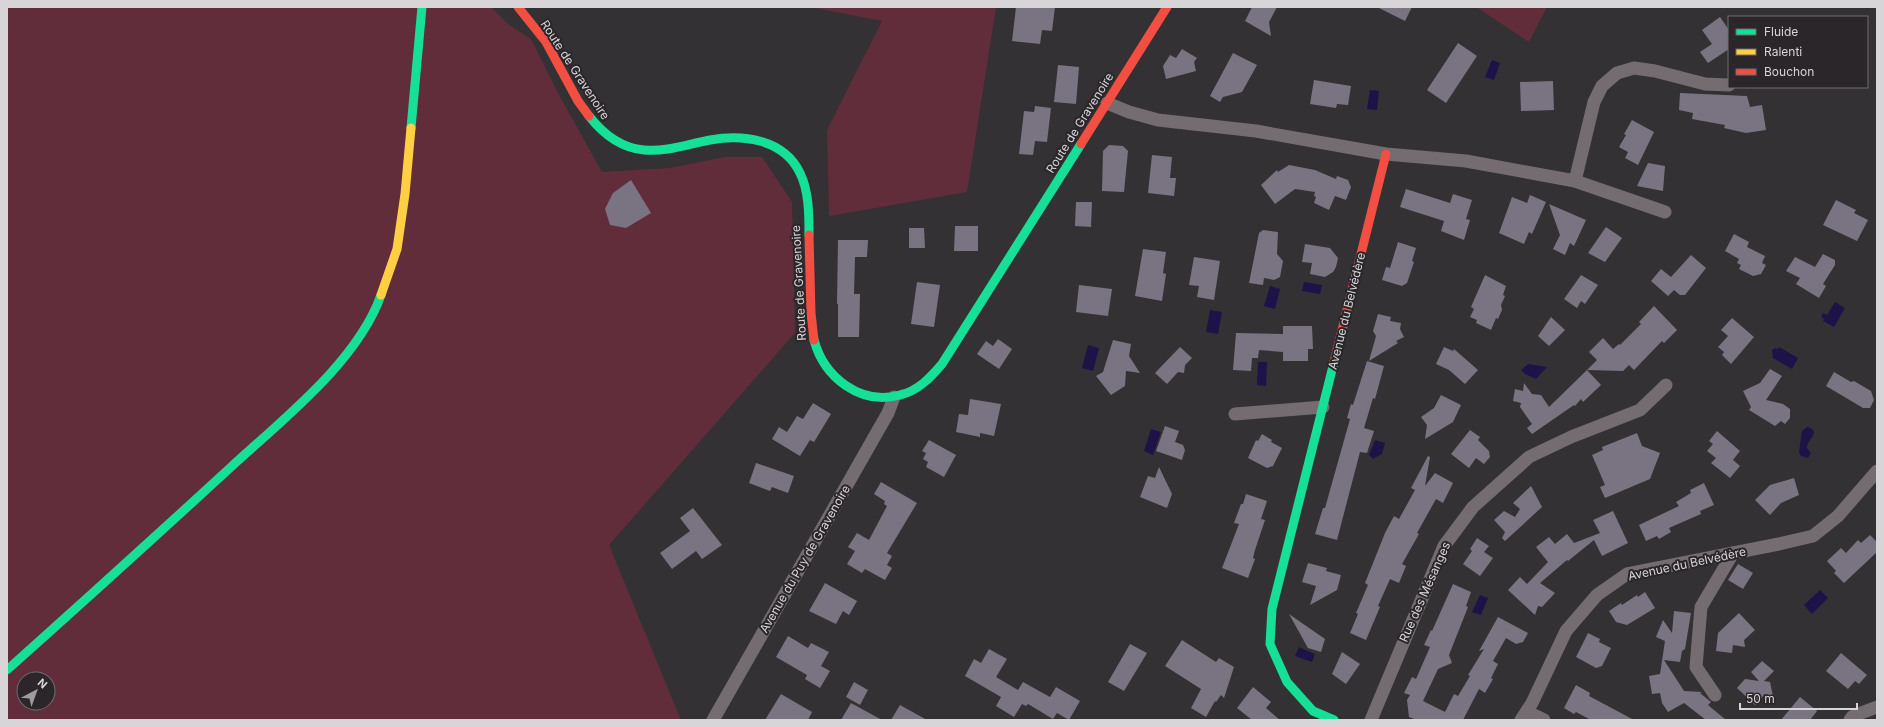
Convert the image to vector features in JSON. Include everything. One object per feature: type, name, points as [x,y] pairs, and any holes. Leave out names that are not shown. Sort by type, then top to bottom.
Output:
[{"type":"street","points":[[7,670],[164,529],[304,399],[332,371],[357,341],[378,304],[397,249],[405,194],[422,7]]},
{"type":"street","name":"Route de Gravenoire","points":[[518,7],[536,28],[549,48],[590,118],[599,129],[620,143],[641,150],[655,151],[710,140],[746,137],[766,142],[777,147],[787,156],[800,171],[806,195],[812,334],[820,360],[825,369],[845,387],[870,396],[885,398],[894,397],[918,388],[942,364],[1167,7]]},
{"type":"street","points":[[1575,181],[1594,102],[1602,86],[1618,73],[1634,68],[1655,71],[1705,84],[1728,85]]},
{"type":"street","points":[[1107,103],[1129,112],[1158,120],[1256,130],[1386,154],[1466,161],[1575,181],[1665,212]]},
{"type":"street","name":"Avenue du Belvédère","points":[[1334,720],[1313,711],[1287,682],[1270,644],[1272,609],[1386,154]]},
{"type":"street","name":"Rue des Mésanges","points":[[1371,720],[1444,546],[1472,508],[1529,456],[1571,437],[1640,410],[1666,384]]},
{"type":"street","name":"Avenue du Puy de Gravenoire","points":[[713,720],[888,413],[894,397]]},
{"type":"street","points":[[1236,414],[1322,407]]},
{"type":"street","name":"Avenue du Belvédère","points":[[1524,716],[1566,631],[1597,595],[1627,574],[1813,536],[1838,516],[1877,471]]},
{"type":"street","points":[[1715,695],[1696,667],[1700,608],[1733,553]]},
{"type":"street","points":[[1850,720],[1853,716],[1877,707]]},
{"type":"street","points":[[1524,716],[1544,720]]},
{"type":"shaded area","points":[[7,7],[491,7],[509,25],[531,39],[558,93],[602,172],[670,168],[725,157],[762,157],[792,202],[795,333],[609,545],[681,720],[7,720]]},
{"type":"shaded area","points":[[810,7],[996,7],[967,192],[829,216],[827,130],[882,21]]},
{"type":"shaded area","points":[[1479,7],[1547,7],[1529,42],[1479,9]]},
{"type":"shaded area","points":[[1492,60],[1500,63],[1494,80],[1485,77]]},
{"type":"shaded area","points":[[1370,90],[1379,91],[1377,110],[1367,109]]},
{"type":"shaded area","points":[[1304,282],[1322,285],[1320,294],[1302,291]]},
{"type":"shaded area","points":[[1270,286],[1280,289],[1275,309],[1264,306]]},
{"type":"shaded area","points":[[1835,302],[1845,308],[1834,327],[1823,321],[1824,319],[1821,317],[1823,313],[1827,315]]},
{"type":"shaded area","points":[[1210,310],[1222,312],[1218,334],[1206,332]]},
{"type":"shaded area","points":[[1088,345],[1099,348],[1093,371],[1082,368]]},
{"type":"shaded area","points":[[1779,347],[1798,358],[1792,369],[1773,358],[1772,350],[1775,348],[1778,349]]},
{"type":"shaded area","points":[[1258,362],[1267,362],[1266,386],[1257,385]]},
{"type":"shaded area","points":[[1528,364],[1547,367],[1536,379],[1525,374],[1521,370]]},
{"type":"shaded area","points":[[1807,427],[1811,428],[1814,432],[1807,446],[1811,453],[1808,458],[1801,456],[1799,452],[1802,431]]},
{"type":"shaded area","points":[[1151,429],[1161,432],[1153,455],[1144,451]]},
{"type":"shaded area","points":[[1375,440],[1385,443],[1382,454],[1373,459],[1369,455]]},
{"type":"shaded area","points":[[1820,590],[1828,598],[1812,614],[1804,605]]},
{"type":"shaded area","points":[[1480,595],[1488,598],[1481,615],[1472,612]]},
{"type":"shaded area","points":[[1299,647],[1315,654],[1312,662],[1295,656]]},
{"type":"building","points":[[1016,7],[1055,7],[1052,31],[1042,30],[1040,44],[1012,41]]},
{"type":"building","points":[[1252,7],[1277,7],[1269,22],[1271,36],[1245,21]]},
{"type":"building","points":[[1377,7],[1412,7],[1405,21]]},
{"type":"building","points":[[1720,17],[1728,29],[1728,50],[1708,63],[1700,52],[1712,44],[1702,30]]},
{"type":"building","points":[[1458,43],[1477,56],[1446,103],[1427,90]]},
{"type":"building","points":[[1182,49],[1197,58],[1194,62],[1196,71],[1166,79],[1163,66],[1170,55],[1176,58]]},
{"type":"building","points":[[1233,53],[1257,65],[1242,92],[1223,97],[1220,102],[1210,96]]},
{"type":"building","points":[[1058,65],[1079,67],[1076,104],[1054,102]]},
{"type":"building","points":[[1314,80],[1351,86],[1348,105],[1337,104],[1336,108],[1310,104]]},
{"type":"building","points":[[1553,81],[1554,110],[1521,111],[1520,82]]},
{"type":"building","points":[[1680,93],[1747,96],[1750,107],[1762,105],[1766,130],[1746,133],[1724,128],[1725,125],[1692,119],[1693,113],[1679,110]]},
{"type":"building","points":[[1035,106],[1051,108],[1047,142],[1035,141],[1033,155],[1019,154],[1024,111],[1034,112]]},
{"type":"building","points":[[1632,120],[1654,132],[1638,165],[1625,158],[1628,152],[1619,147]]},
{"type":"building","points":[[1109,145],[1123,146],[1128,151],[1124,192],[1102,191],[1103,151]]},
{"type":"building","points":[[1152,155],[1172,157],[1170,178],[1176,178],[1174,196],[1148,193]]},
{"type":"building","points":[[1648,163],[1665,166],[1663,191],[1637,186]]},
{"type":"building","points":[[1289,165],[1315,170],[1336,179],[1337,176],[1348,180],[1351,187],[1346,200],[1335,196],[1329,210],[1314,203],[1316,197],[1314,196],[1315,192],[1295,189],[1275,204],[1261,185],[1277,170],[1278,172]]},
{"type":"building","points":[[631,180],[651,213],[626,228],[610,225],[605,209],[613,193]]},
{"type":"building","points":[[1406,189],[1450,203],[1453,194],[1472,200],[1466,219],[1470,220],[1464,240],[1441,231],[1444,221],[1400,207]]},
{"type":"building","points":[[1530,195],[1546,202],[1532,234],[1529,232],[1524,244],[1499,233],[1512,197],[1527,203]]},
{"type":"building","points":[[1836,200],[1856,210],[1854,213],[1868,220],[1857,241],[1823,225]]},
{"type":"building","points":[[1076,202],[1092,202],[1091,227],[1075,226]]},
{"type":"building","points":[[1549,204],[1586,220],[1574,246],[1570,243],[1565,255],[1553,249],[1560,235]]},
{"type":"building","points":[[955,226],[978,226],[978,251],[954,251]]},
{"type":"building","points":[[1606,227],[1622,238],[1605,262],[1588,253]]},
{"type":"building","points":[[909,228],[924,228],[925,248],[909,248]]},
{"type":"building","points":[[1263,230],[1278,232],[1277,254],[1283,261],[1280,277],[1274,280],[1264,278],[1263,285],[1249,283],[1259,233]]},
{"type":"building","points":[[1734,234],[1749,242],[1747,247],[1765,256],[1762,263],[1766,265],[1761,274],[1753,276],[1739,269],[1741,265],[1737,263],[1739,259],[1725,251]]},
{"type":"building","points":[[838,240],[868,240],[867,257],[855,257],[854,294],[860,294],[859,337],[838,337]]},
{"type":"building","points":[[1398,242],[1416,248],[1412,261],[1414,262],[1407,283],[1402,286],[1382,280],[1386,267],[1390,268]]},
{"type":"building","points":[[1305,244],[1330,248],[1338,258],[1333,272],[1325,277],[1310,274],[1312,263],[1302,262]]},
{"type":"building","points":[[1143,249],[1166,252],[1163,273],[1166,274],[1162,301],[1135,296]]},
{"type":"building","points":[[1823,254],[1835,260],[1835,265],[1823,284],[1826,286],[1819,298],[1796,284],[1800,278],[1786,271],[1795,257],[1815,267]]},
{"type":"building","points":[[1691,255],[1706,268],[1685,295],[1680,295],[1674,290],[1668,296],[1651,281],[1661,269],[1671,277]]},
{"type":"building","points":[[1194,257],[1220,261],[1214,300],[1197,297],[1199,286],[1189,285]]},
{"type":"building","points":[[1485,275],[1506,286],[1503,295],[1505,296],[1501,305],[1502,310],[1498,319],[1496,318],[1491,330],[1476,323],[1477,320],[1470,317],[1474,309],[1471,307]]},
{"type":"building","points":[[1581,275],[1598,285],[1585,304],[1581,301],[1577,308],[1564,299]]},
{"type":"building","points":[[917,282],[940,285],[934,327],[911,324]]},
{"type":"building","points":[[1079,285],[1112,289],[1108,316],[1076,312]]},
{"type":"building","points":[[1654,306],[1677,330],[1664,343],[1662,341],[1634,370],[1629,365],[1623,371],[1587,370],[1597,360],[1589,352],[1603,338],[1613,349],[1619,344],[1620,345],[1641,324],[1639,322]]},
{"type":"building","points":[[1378,314],[1391,317],[1390,321],[1401,323],[1400,329],[1404,337],[1396,341],[1398,343],[1369,361],[1376,336],[1373,331]]},
{"type":"building","points":[[1551,317],[1565,330],[1549,346],[1538,336]]},
{"type":"building","points":[[1732,318],[1754,337],[1731,364],[1722,355],[1724,352],[1718,347],[1728,336],[1721,330]]},
{"type":"building","points":[[1283,326],[1312,326],[1313,349],[1308,349],[1308,361],[1283,361],[1283,352],[1259,350],[1258,358],[1252,358],[1251,371],[1233,370],[1236,333],[1283,334]]},
{"type":"building","points":[[998,339],[1012,349],[999,369],[977,354],[986,341],[993,346]]},
{"type":"building","points":[[1113,340],[1131,344],[1129,356],[1140,373],[1126,371],[1125,386],[1111,395],[1096,376],[1103,372]]},
{"type":"building","points":[[1180,347],[1192,358],[1185,365],[1184,373],[1178,372],[1167,384],[1155,373]]},
{"type":"building","points":[[1444,347],[1453,351],[1454,349],[1478,370],[1465,384],[1449,370],[1436,364]]},
{"type":"building","points":[[1367,361],[1384,366],[1375,399],[1373,398],[1364,428],[1374,431],[1367,453],[1360,452],[1337,540],[1315,534],[1323,508],[1325,508],[1350,419],[1347,418],[1351,404],[1353,405]]},
{"type":"building","points":[[1770,369],[1782,376],[1766,400],[1783,404],[1790,409],[1790,418],[1785,424],[1781,421],[1775,426],[1749,410],[1751,407],[1743,391],[1760,383]]},
{"type":"building","points":[[1587,370],[1601,385],[1583,402],[1581,399],[1575,406],[1574,405],[1532,434],[1527,428],[1532,424],[1520,407],[1521,403],[1513,401],[1515,389],[1523,391],[1524,383],[1532,394],[1541,395],[1549,407]]},
{"type":"building","points":[[1834,372],[1871,391],[1874,400],[1870,408],[1863,408],[1826,386]]},
{"type":"building","points":[[1441,395],[1461,405],[1453,422],[1425,439],[1427,425],[1421,417],[1434,408]]},
{"type":"building","points":[[970,399],[1001,404],[994,436],[980,433],[980,437],[956,432],[959,414],[968,415]]},
{"type":"building","points":[[813,403],[831,414],[814,442],[810,440],[800,456],[772,439],[779,427],[787,432],[797,416],[803,419]]},
{"type":"building","points":[[1165,426],[1179,431],[1175,442],[1183,445],[1185,450],[1182,460],[1156,451]]},
{"type":"building","points":[[1470,430],[1480,437],[1478,440],[1489,451],[1490,457],[1484,464],[1476,458],[1469,468],[1451,454]]},
{"type":"building","points":[[1717,431],[1740,451],[1733,460],[1740,466],[1730,478],[1711,463],[1716,458],[1707,451],[1713,444],[1709,441]]},
{"type":"building","points":[[1637,433],[1642,446],[1660,453],[1650,479],[1605,498],[1600,487],[1605,485],[1592,455],[1603,450],[1602,447]]},
{"type":"building","points":[[1262,434],[1272,440],[1271,442],[1282,448],[1273,466],[1267,468],[1248,458],[1256,440],[1258,441]]},
{"type":"building","points":[[929,440],[956,455],[944,477],[926,467],[928,462],[923,459],[926,453],[922,451]]},
{"type":"building","points":[[1428,456],[1430,457],[1425,486],[1435,473],[1453,483],[1443,503],[1436,499],[1417,533],[1419,534],[1402,564],[1406,566],[1399,583],[1390,579],[1378,606],[1380,607],[1366,640],[1350,633],[1358,614],[1356,613],[1368,585],[1365,583],[1385,533],[1394,516],[1399,519],[1415,490],[1411,488]]},
{"type":"building","points":[[756,463],[794,476],[788,493],[772,487],[770,491],[749,483]]},
{"type":"building","points":[[1159,467],[1172,494],[1167,508],[1140,497],[1148,476],[1155,478]]},
{"type":"building","points":[[1794,478],[1799,495],[1781,503],[1770,515],[1755,500],[1770,485]]},
{"type":"building","points":[[881,482],[917,503],[887,553],[892,556],[887,565],[892,568],[885,580],[865,569],[862,573],[847,564],[855,551],[848,547],[857,533],[869,540],[887,506],[884,504],[885,501],[874,494]]},
{"type":"building","points":[[1704,483],[1714,505],[1700,511],[1701,514],[1669,528],[1671,532],[1659,539],[1657,536],[1646,541],[1639,525],[1679,506],[1676,502],[1691,493],[1690,490]]},
{"type":"building","points":[[1531,486],[1542,507],[1505,541],[1502,538],[1505,532],[1494,520],[1504,511],[1515,517],[1520,509],[1513,503]]},
{"type":"building","points":[[1246,494],[1267,501],[1261,519],[1265,520],[1255,550],[1253,558],[1255,559],[1248,578],[1222,568],[1239,524],[1234,523]]},
{"type":"building","points":[[693,508],[722,545],[702,559],[696,551],[672,569],[660,553],[690,531],[680,518]]},
{"type":"building","points":[[1613,511],[1628,543],[1602,556],[1594,540],[1568,561],[1567,560],[1540,583],[1555,593],[1542,607],[1538,606],[1535,615],[1508,590],[1520,577],[1527,584],[1548,562],[1536,547],[1549,537],[1555,544],[1567,534],[1574,543],[1600,533],[1593,520]]},
{"type":"building","points":[[1870,535],[1877,542],[1877,552],[1844,583],[1834,573],[1836,571],[1827,561],[1841,548],[1846,553],[1858,540],[1861,543]]},
{"type":"building","points":[[1477,538],[1489,546],[1484,552],[1493,558],[1480,576],[1463,564],[1472,551],[1470,549]]},
{"type":"building","points":[[1308,563],[1327,568],[1326,571],[1341,575],[1337,590],[1310,605],[1316,586],[1302,582]]},
{"type":"building","points":[[1738,564],[1753,573],[1743,589],[1728,580]]},
{"type":"building","points":[[825,583],[857,601],[849,615],[843,611],[836,624],[809,611]]},
{"type":"building","points":[[1453,584],[1471,592],[1466,606],[1468,607],[1449,655],[1452,663],[1438,669],[1423,701],[1445,712],[1454,694],[1458,696],[1470,676],[1468,675],[1484,649],[1479,651],[1498,617],[1528,633],[1523,642],[1516,644],[1506,638],[1493,661],[1498,664],[1491,678],[1493,679],[1485,693],[1479,689],[1463,720],[1417,720],[1409,717],[1407,700],[1410,695],[1404,693],[1412,677],[1416,679],[1430,647],[1424,645],[1431,630],[1432,631]]},
{"type":"building","points":[[1645,592],[1655,608],[1627,625],[1616,622],[1609,611],[1621,603],[1622,605],[1637,595],[1638,597]]},
{"type":"building","points":[[1674,611],[1691,613],[1685,649],[1682,651],[1680,662],[1664,660],[1684,691],[1702,692],[1700,693],[1711,702],[1708,705],[1726,720],[1706,720],[1684,703],[1668,712],[1662,703],[1660,693],[1652,694],[1649,676],[1660,674],[1665,641],[1656,637],[1663,620],[1672,633]]},
{"type":"building","points":[[1739,613],[1755,630],[1744,640],[1745,647],[1733,645],[1732,653],[1716,651],[1718,633]]},
{"type":"building","points":[[1289,614],[1325,639],[1321,652],[1308,648]]},
{"type":"building","points":[[1588,633],[1600,639],[1599,642],[1611,648],[1602,666],[1596,668],[1576,657]]},
{"type":"building","points":[[788,636],[808,648],[811,643],[829,652],[821,666],[830,671],[820,688],[805,679],[807,675],[776,657]]},
{"type":"building","points":[[1182,640],[1216,662],[1219,658],[1234,667],[1224,698],[1221,695],[1216,702],[1215,701],[1206,717],[1191,708],[1201,689],[1165,666]]},
{"type":"building","points":[[1130,644],[1147,653],[1124,691],[1108,682]]},
{"type":"building","points":[[989,649],[1007,659],[996,677],[1018,690],[1023,682],[1050,697],[1056,687],[1080,701],[1069,720],[1057,713],[1053,719],[1028,704],[1026,706],[1022,704],[1014,717],[996,706],[1001,697],[965,676],[974,659],[981,663]]},
{"type":"building","points":[[1342,652],[1360,664],[1346,684],[1332,674]]},
{"type":"building","points":[[1841,653],[1867,675],[1859,684],[1855,681],[1848,689],[1826,671]]},
{"type":"building","points":[[1762,661],[1774,671],[1764,681],[1770,682],[1773,696],[1765,694],[1755,705],[1737,688],[1745,679],[1759,681],[1751,672]]},
{"type":"building","points":[[854,682],[868,690],[860,705],[846,697]]},
{"type":"building","points":[[1576,685],[1590,693],[1589,696],[1634,720],[1591,720],[1576,712],[1574,714],[1564,708]]},
{"type":"building","points":[[1253,687],[1271,702],[1266,708],[1280,720],[1252,720],[1237,708]]},
{"type":"building","points":[[781,694],[812,712],[808,720],[765,720]]},
{"type":"building","points":[[1800,697],[1817,711],[1810,720],[1781,720]]},
{"type":"building","points":[[851,703],[882,720],[841,720]]},
{"type":"building","points":[[900,705],[927,720],[891,720]]},
{"type":"traffic: fast","points":[[411,128],[422,7]]},
{"type":"traffic: fast","points":[[589,116],[600,129],[613,139],[636,149],[661,150],[723,138],[749,139],[773,146],[784,153],[793,162],[803,180],[808,203],[809,235]]},
{"type":"traffic: fast","points":[[814,340],[826,366],[835,377],[846,386],[858,392],[871,396],[885,397],[907,393],[918,387],[942,364],[1081,144]]},
{"type":"traffic: fast","points":[[7,670],[273,430],[316,388],[337,366],[355,343],[370,319],[381,295]]},
{"type":"traffic: fast","points":[[1334,362],[1272,609],[1270,644],[1287,682],[1313,711],[1334,720]]},
{"type":"traffic: slow","points":[[381,295],[397,249],[405,194],[411,128]]},
{"type":"traffic: jam","points":[[518,7],[546,42],[578,101],[589,116]]},
{"type":"traffic: jam","points":[[1081,144],[1167,7]]},
{"type":"traffic: jam","points":[[1334,362],[1386,154]]},
{"type":"traffic: jam","points":[[809,235],[811,313],[814,340]]}]
